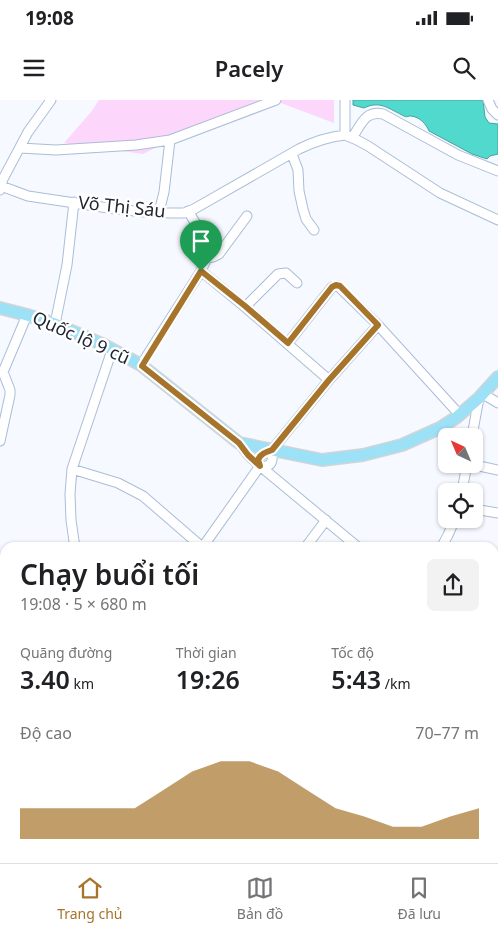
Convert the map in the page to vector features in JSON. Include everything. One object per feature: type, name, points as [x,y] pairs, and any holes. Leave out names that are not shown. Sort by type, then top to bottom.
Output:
[{"type":"main road","name":"Quốc lộ 9 cũ","points":[[0,308],[55,324],[142,366],[239,443],[322,460],[363,455],[402,445],[440,428],[481,396],[498,377]]},
{"type":"street","points":[[1,188],[3,179],[28,132],[52,100]]},
{"type":"street","points":[[20,148],[56,150],[170,140],[276,100]]},
{"type":"street","points":[[345,100],[349,136]]},
{"type":"street","points":[[488,100],[492,109],[498,115]]},
{"type":"street","points":[[349,136],[369,115],[376,112],[458,155],[498,170]]},
{"type":"street","points":[[349,136],[368,146],[440,193],[498,220]]},
{"type":"street","name":"Võ Thị Sáu","points":[[1,188],[28,196],[115,209],[184,212],[194,209],[316,141],[330,137],[349,136]]},
{"type":"street","points":[[159,212],[164,192],[170,140]]},
{"type":"street","points":[[292,154],[298,170],[299,190],[303,209],[306,219],[314,230]]},
{"type":"street","points":[[55,324],[65,274],[74,202]]},
{"type":"street","points":[[142,366],[201,271],[207,258],[204,237],[188,211]]},
{"type":"street","points":[[207,258],[219,254],[246,216]]},
{"type":"street","points":[[201,271],[245,306],[329,380]]},
{"type":"street","points":[[245,306],[278,274],[286,273],[297,283]]},
{"type":"street","points":[[288,343],[332,287],[340,286],[460,414]]},
{"type":"street","points":[[0,441],[10,395],[10,390],[2,374],[27,315]]},
{"type":"street","points":[[260,466],[259,456],[272,450],[329,380],[378,325]]},
{"type":"street","points":[[74,542],[70,494],[72,469],[112,350]]},
{"type":"street","points":[[474,428],[481,396],[498,403]]},
{"type":"street","points":[[239,443],[260,466],[352,542]]},
{"type":"street","points":[[206,542],[260,466]]},
{"type":"street","points":[[483,467],[498,470]]},
{"type":"street","points":[[72,469],[118,483],[143,496],[196,542]]},
{"type":"street","points":[[483,510],[498,513]]},
{"type":"street","points":[[310,542],[326,520]]},
{"type":"street","points":[[444,542],[451,528]]},
{"type":"shaded area","points":[[99,100],[267,100],[206,123],[143,154],[64,143]]},
{"type":"shaded area","points":[[273,100],[334,100],[334,123]]},
{"type":"shaded area","points":[[353,100],[483,100],[485,117],[489,123],[498,124],[498,154],[487,159],[472,154],[429,131],[420,119],[411,116],[405,117],[380,105],[364,108],[353,105]]},
{"type":"route","points":[[201,271],[288,343],[332,287],[336,285],[340,286],[378,325],[329,380],[272,450],[259,456],[260,466],[239,443],[142,366],[201,271]]}]
